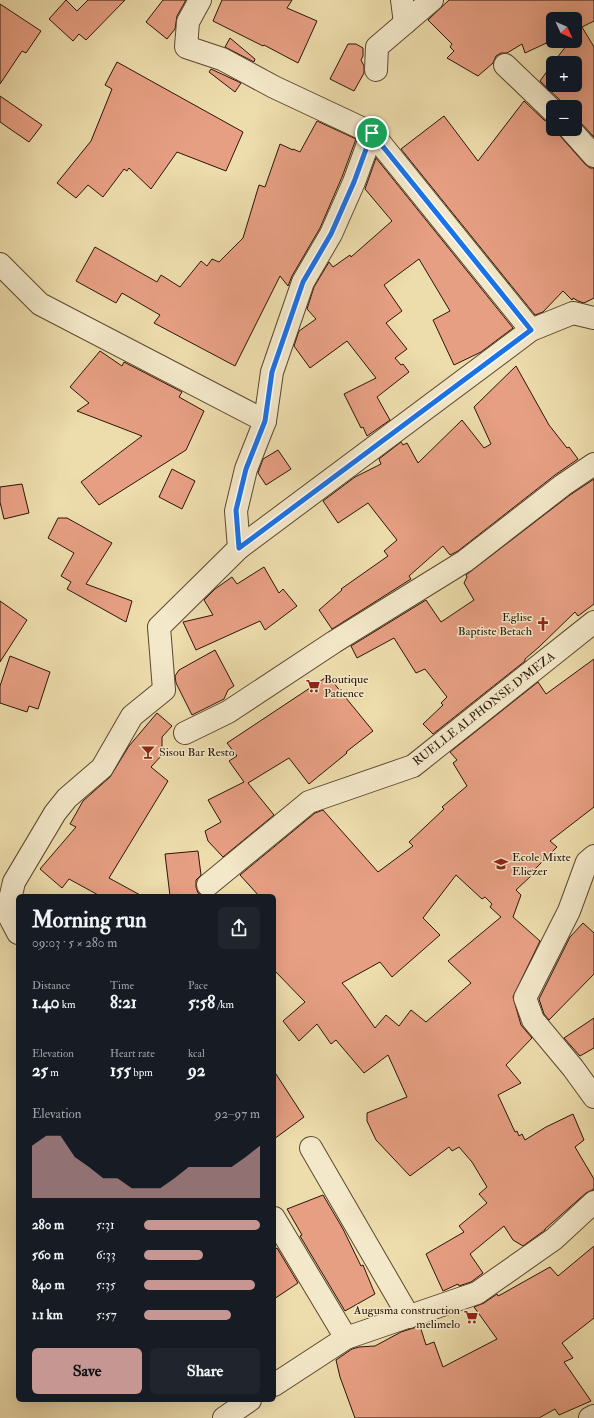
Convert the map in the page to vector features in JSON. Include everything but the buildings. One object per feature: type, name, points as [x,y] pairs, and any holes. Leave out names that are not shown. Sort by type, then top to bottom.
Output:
[{"type":"street","points":[[200,0],[188,22],[186,47],[222,59],[274,87],[372,133],[531,330]]},
{"type":"street","points":[[402,0],[404,23]]},
{"type":"street","points":[[376,70],[377,47],[432,0]]},
{"type":"street","points":[[505,65],[546,104]]},
{"type":"street","points":[[239,548],[236,510],[246,469],[265,421],[272,372],[303,282],[331,234],[354,182],[372,133]]},
{"type":"street","points":[[576,136],[594,156]]},
{"type":"street","points":[[0,264],[40,304],[265,421]]},
{"type":"street","points":[[16,930],[4,915],[14,882],[55,814],[67,798],[102,768],[132,716],[164,690],[159,627],[239,548],[531,330],[573,313],[594,318]]},
{"type":"street","points":[[186,733],[228,712],[334,642],[465,561],[563,485],[594,464]]},
{"type":"street","name":"RUELLE ALPHONSE D'MEZA","points":[[208,884],[309,802],[413,766],[590,632]]},
{"type":"street","points":[[594,856],[587,862],[569,912],[525,998],[533,1020],[573,1068],[594,1097]]},
{"type":"street","points":[[310,1148],[409,1317]]},
{"type":"street","points":[[276,1384],[346,1338],[477,1293],[554,1239],[594,1202]]},
{"type":"street","points":[[276,1221],[346,1338]]},
{"type":"street","points":[[224,1418],[247,1402]]},
{"type":"street","points":[[590,1418],[594,1416]]},
{"type":"place","name":"Eglise Baptiste Betach","points":[[543,624]]},
{"type":"place","name":"Boutique Patience","points":[[313,686]]},
{"type":"place","name":"Sisou Bar Resto","points":[[148,752]]},
{"type":"place","name":"Ecole Mixte Eliezer","points":[[501,864]]},
{"type":"place","name":"Augusma construction melimelo","points":[[471,1317]]},
{"type":"route","points":[[372,133],[531,330],[239,548],[236,510],[246,469],[265,421],[272,372],[303,282],[331,234],[354,182],[372,133]]}]
